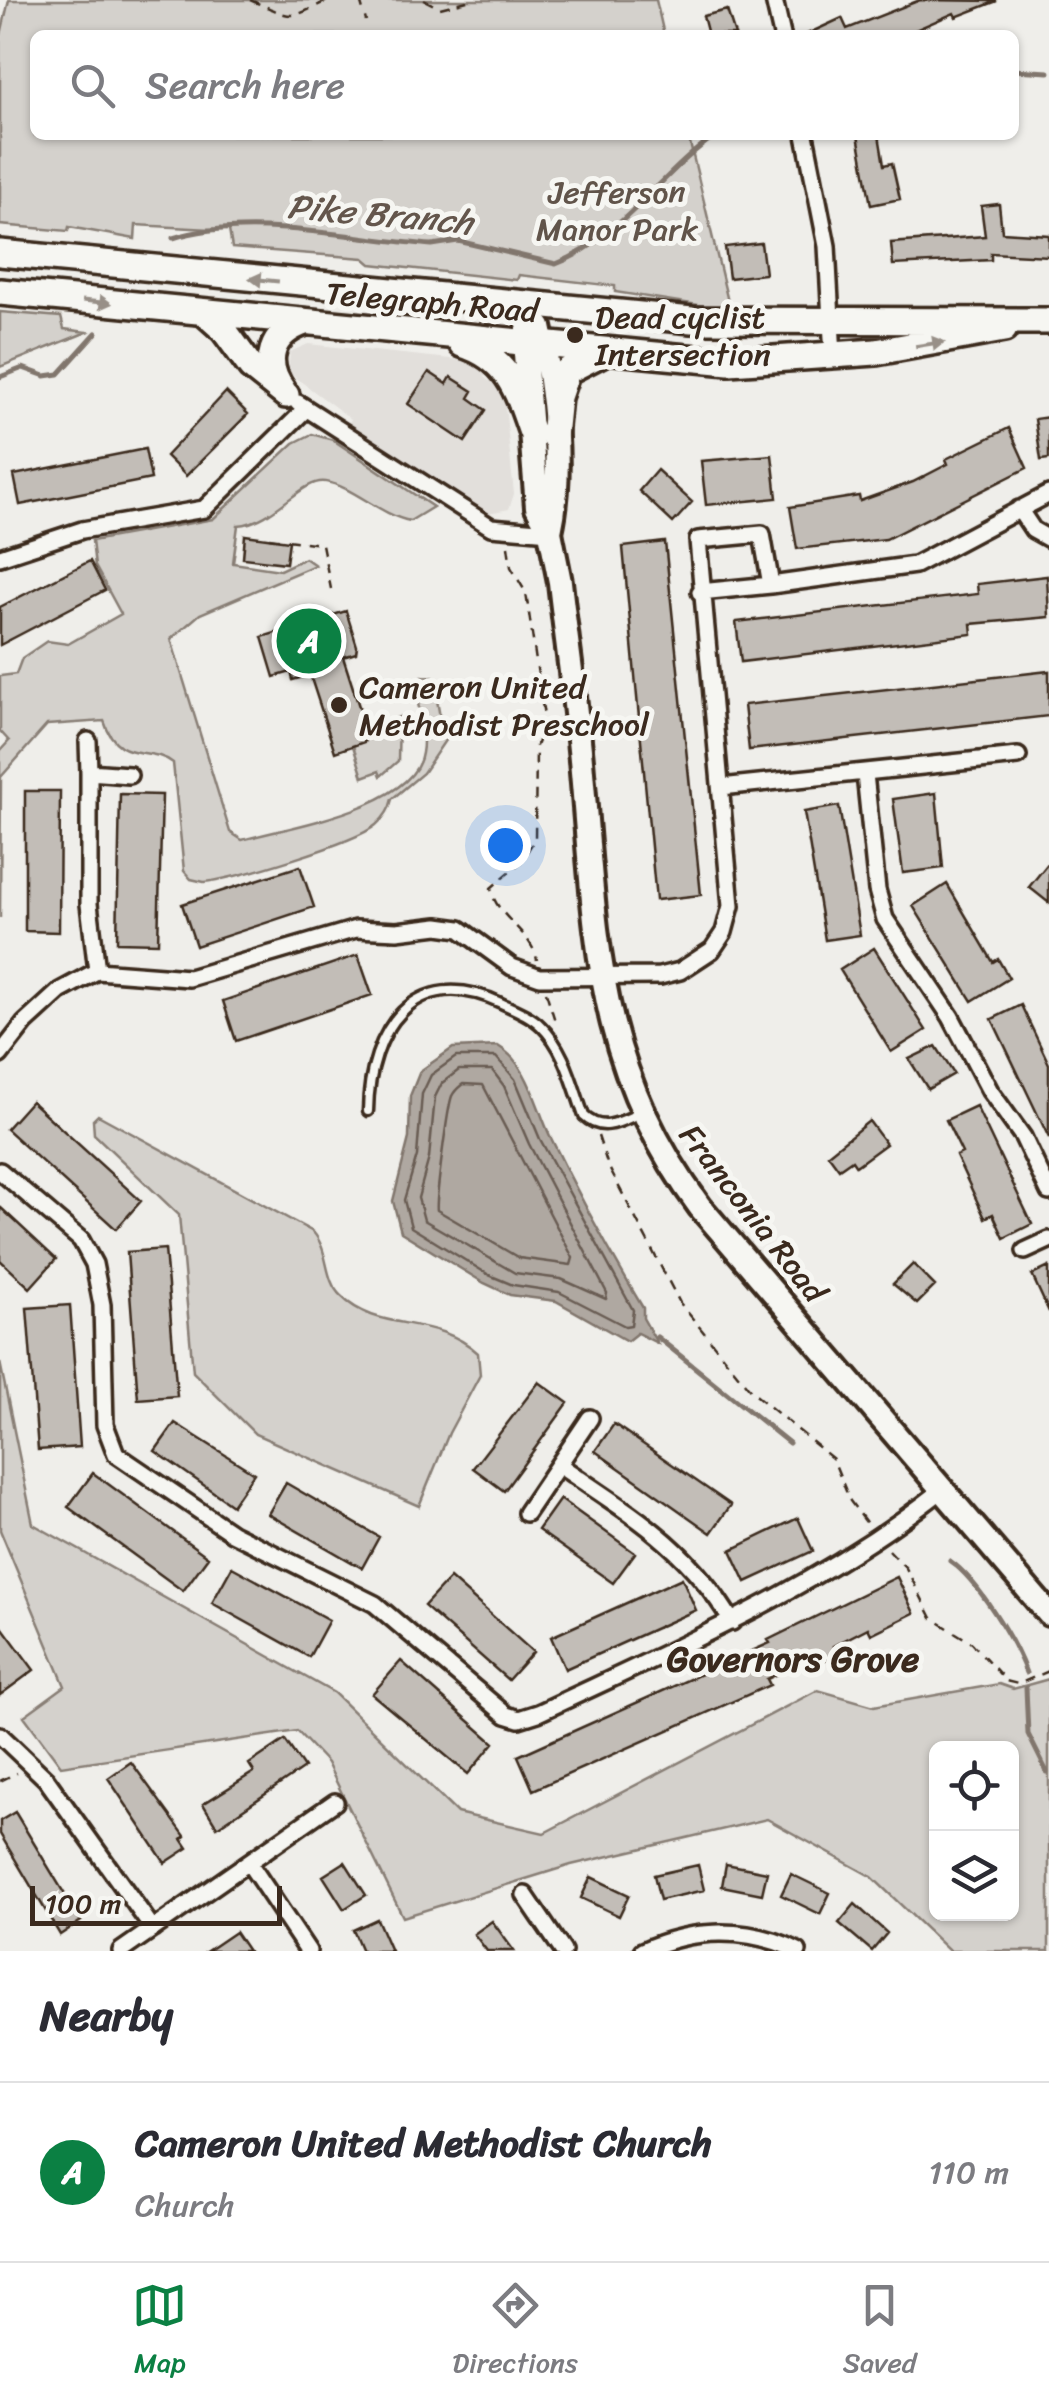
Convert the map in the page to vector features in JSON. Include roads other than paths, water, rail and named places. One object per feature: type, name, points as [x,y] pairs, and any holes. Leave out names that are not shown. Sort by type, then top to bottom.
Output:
[{"type":"main road","name":"Telegraph Road","points":[[0,253],[535,307],[751,323],[960,318],[1042,321]]},
{"type":"main road","name":"Telegraph Road","points":[[0,292],[729,362],[833,356],[965,338],[1042,321]]},
{"type":"main road","name":"Franconia Road","points":[[535,307],[542,434],[537,507],[550,532],[580,740],[603,978],[620,1057],[640,1114],[700,1207],[1049,1614]]},
{"type":"main road","points":[[205,314],[224,330],[251,367],[296,402]]},
{"type":"main road","points":[[296,402],[272,372],[270,356],[281,334],[305,322]]},
{"type":"main road","points":[[389,329],[489,354],[513,381],[542,434]]},
{"type":"main road","points":[[542,434],[567,370],[608,350]]},
{"type":"street","points":[[774,0],[781,30]]},
{"type":"street","points":[[805,140],[822,214],[833,356]]},
{"type":"street","points":[[0,557],[82,530],[204,509],[296,402],[491,527],[550,532]]},
{"type":"street","points":[[700,592],[901,570],[1049,494]]},
{"type":"street","points":[[1018,508],[1032,530],[1049,539]]},
{"type":"street","points":[[0,1055],[25,1023],[60,990],[96,971],[189,978],[356,928],[398,931],[438,926],[460,930],[512,967],[540,977],[603,978],[680,971],[712,950],[724,932],[732,906],[698,540],[751,532],[762,534],[771,585]]},
{"type":"street","points":[[88,741],[89,904],[96,971]]},
{"type":"street","points":[[721,787],[1018,756]]},
{"type":"street","points":[[89,772],[129,775]]},
{"type":"street","points":[[865,774],[876,890],[885,919],[958,1028],[990,1091],[1024,1137],[1049,1192]]},
{"type":"street","points":[[0,1171],[81,1240],[94,1264],[102,1305],[105,1425],[116,1454],[232,1533],[375,1604],[506,1716],[519,1720],[538,1713],[732,1622],[860,1552],[942,1490]]},
{"type":"street","points":[[1026,1250],[1049,1240]]},
{"type":"street","points":[[526,1513],[590,1418]]},
{"type":"street","points":[[559,1465],[681,1552],[707,1580],[732,1622]]},
{"type":"street","points":[[0,1735],[46,1779],[153,1928]]},
{"type":"street","points":[[121,1951],[335,1802]]},
{"type":"street","points":[[249,1863],[308,1951]]},
{"type":"street","points":[[525,1895],[563,1951]]},
{"type":"street","points":[[642,1951],[679,1937],[726,1932],[770,1940],[798,1951]]},
{"type":"lane","points":[[368,1112],[373,1062],[394,1022],[420,996],[442,989],[485,996],[539,1023],[561,1054],[584,1116],[592,1123],[610,1125],[640,1114]]},
{"type":"water","points":[[498,1046],[524,1075],[562,1160],[643,1308],[643,1318],[657,1343],[637,1333],[627,1341],[556,1301],[510,1295],[401,1232],[393,1201],[409,1138],[410,1096],[420,1071],[453,1048]]},
{"type":"waterway","name":"Pike Branch","points":[[1019,70],[1049,72]]},
{"type":"waterway","name":"Pike Branch","points":[[173,238],[235,228],[301,230],[432,245],[458,241],[556,264],[601,239],[709,140]]},
{"type":"waterway","name":"Pike Branch","points":[[0,377],[23,368],[45,376],[59,374],[96,333]]},
{"type":"waterway","points":[[657,1337],[789,1443]]},
{"type":"waterway","points":[[950,1561],[994,1612],[1026,1673]]},
{"type":"waterway","points":[[1026,1688],[1028,1734],[1047,1772]]},
{"type":"place","name":"Dead cyclist Intersection","points":[[575,335]]},
{"type":"place","name":"Cameron United Methodist Church","points":[[309,641]]},
{"type":"place","name":"Cameron United Methodist Preschool","points":[[339,705]]},
{"type":"district","name":"Governors Grove","points":[[793,1659]]},
{"type":"park label","name":"Jefferson Manor Park","points":[[617,210]]}]
